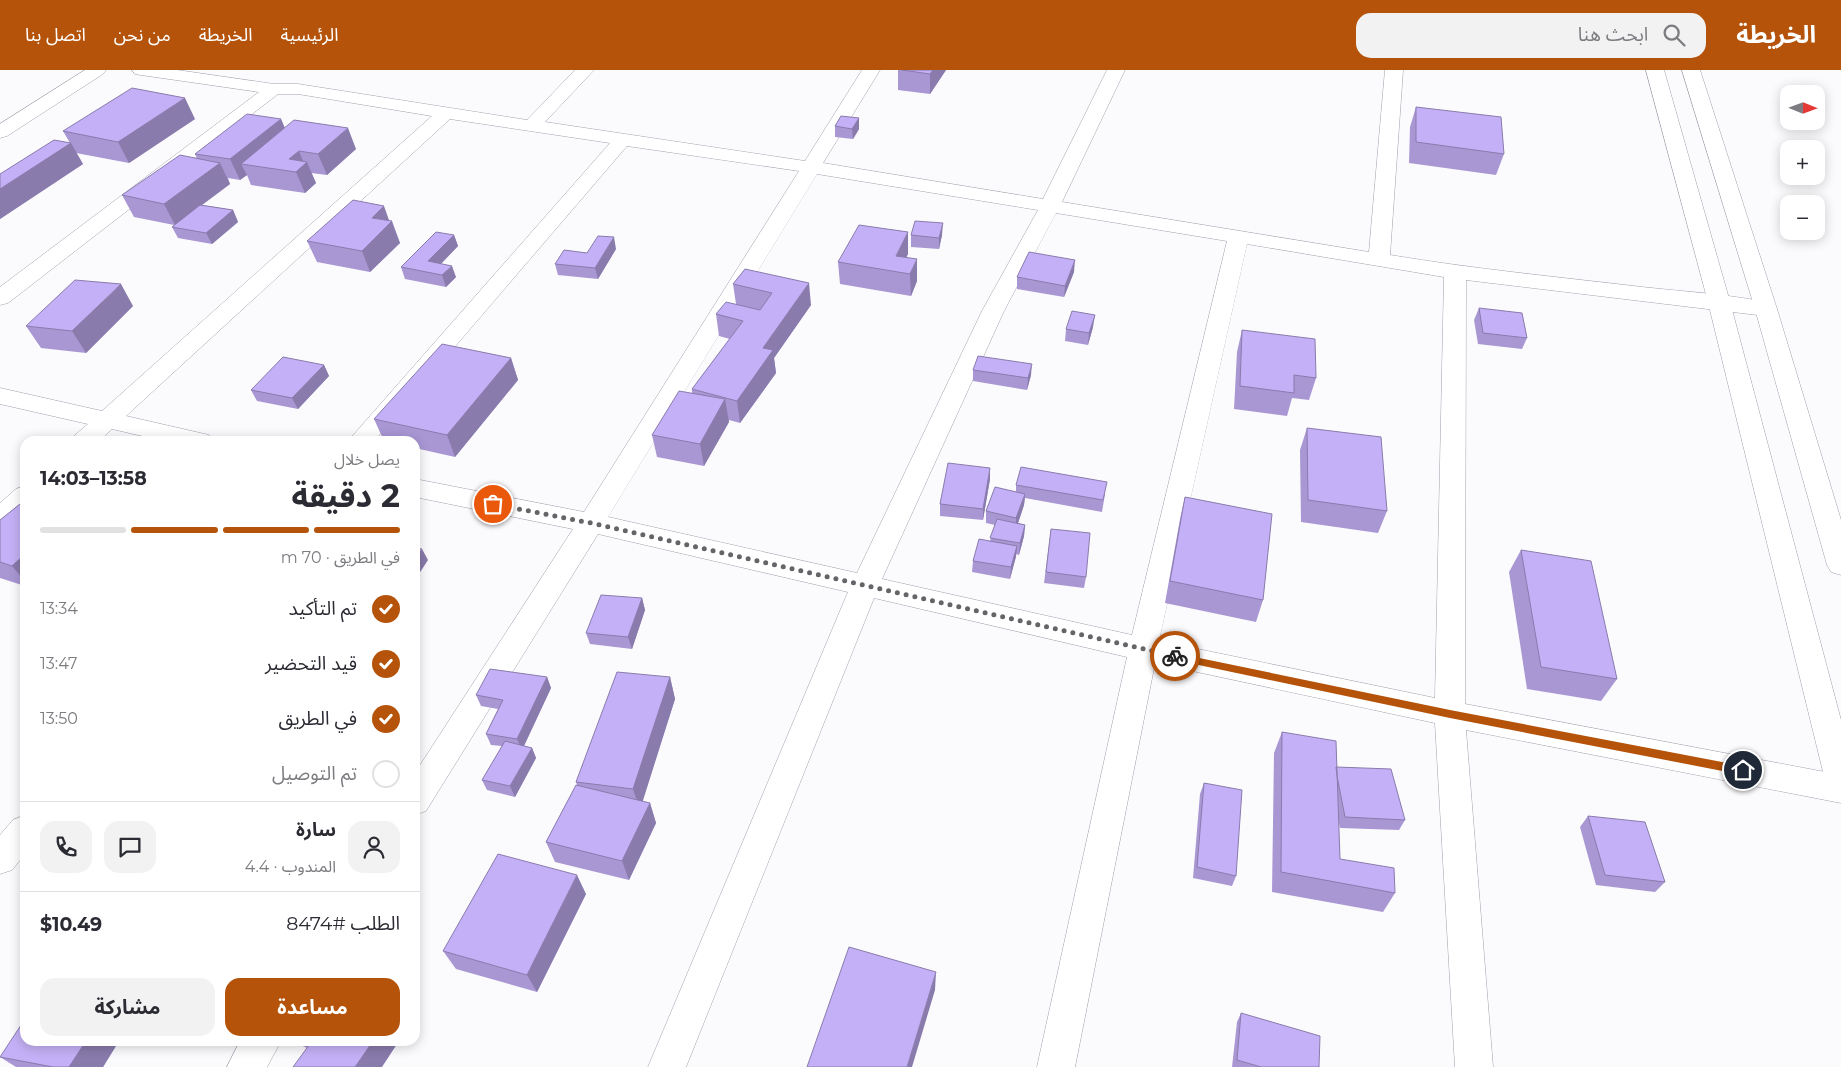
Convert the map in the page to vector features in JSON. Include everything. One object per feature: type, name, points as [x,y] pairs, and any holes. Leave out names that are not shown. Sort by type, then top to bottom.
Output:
[{"type":"street","points":[[0,132],[97,70]]},
{"type":"street","points":[[141,70],[274,89],[298,89],[810,167],[1455,272],[1720,302],[1766,309]]},
{"type":"street","points":[[532,126],[585,70]]},
{"type":"street","points":[[420,793],[591,523],[871,70]]},
{"type":"street","points":[[667,1067],[865,585],[993,311],[1050,206],[1116,70]]},
{"type":"street","points":[[1379,260],[1394,70]]},
{"type":"street","points":[[1656,70],[1720,302],[1841,780]]},
{"type":"street","points":[[1691,70],[1766,309],[1841,565]]},
{"type":"street","points":[[298,89],[317,75]]},
{"type":"street","points":[[0,298],[274,89]]},
{"type":"street","points":[[90,436],[446,113]]},
{"type":"street","points":[[364,436],[623,140]]},
{"type":"street","points":[[1056,1067],[1142,650],[1238,238]]},
{"type":"street","points":[[1455,272],[1450,714],[1474,1067]]},
{"type":"street","points":[[0,396],[178,436]]},
{"type":"street","points":[[420,489],[591,523],[1142,650],[1450,714],[1841,789]]},
{"type":"street","points":[[0,518],[20,500]]},
{"type":"street","points":[[0,859],[20,836]]},
{"type":"street","points":[[246,1067],[259,1046]]},
{"type":"building","points":[[902,70],[933,70],[930,74]]},
{"type":"building","points":[[132,88],[185,98],[118,142],[63,131]]},
{"type":"building","points":[[1416,107],[1501,117],[1504,154],[1416,142]]},
{"type":"building","points":[[247,114],[281,119],[230,159],[195,154]]},
{"type":"building","points":[[841,116],[859,118],[852,129],[835,126]]},
{"type":"building","points":[[294,120],[348,128],[318,154],[299,151],[289,159],[307,162],[296,172],[241,164]]},
{"type":"building","points":[[54,140],[71,143],[0,189],[0,174]]},
{"type":"building","points":[[180,155],[220,163],[164,204],[122,195]]},
{"type":"building","points":[[353,200],[384,206],[372,218],[392,221],[362,251],[307,241]]},
{"type":"building","points":[[200,205],[233,210],[206,233],[172,227]]},
{"type":"building","points":[[915,221],[943,223],[939,238],[911,235]]},
{"type":"building","points":[[859,225],[908,232],[896,256],[917,259],[910,274],[838,262]]},
{"type":"building","points":[[436,232],[454,235],[428,261],[452,266],[442,275],[401,267]]},
{"type":"building","points":[[598,236],[614,237],[595,268],[555,264],[564,250],[587,253]]},
{"type":"building","points":[[1029,252],[1075,260],[1065,286],[1017,277]]},
{"type":"building","points":[[745,269],[809,283],[763,348],[773,350],[737,401],[692,389],[743,321],[716,314],[726,302],[760,310],[772,293],[733,284]]},
{"type":"building","points":[[75,280],[121,284],[72,331],[26,326]]},
{"type":"building","points":[[1479,308],[1522,313],[1527,338],[1483,333]]},
{"type":"building","points":[[1072,311],[1095,315],[1089,333],[1066,329]]},
{"type":"building","points":[[1242,330],[1315,339],[1316,378],[1294,375],[1294,393],[1240,386]]},
{"type":"building","points":[[442,344],[511,358],[447,435],[374,419]]},
{"type":"building","points":[[978,356],[1032,364],[1028,378],[973,370]]},
{"type":"building","points":[[283,357],[324,365],[292,398],[251,390]]},
{"type":"building","points":[[679,391],[725,399],[700,444],[652,435]]},
{"type":"building","points":[[1307,428],[1381,437],[1387,511],[1308,500]]},
{"type":"building","points":[[948,463],[990,468],[983,509],[940,504]]},
{"type":"building","points":[[1021,467],[1107,482],[1103,500],[1016,485]]},
{"type":"building","points":[[995,487],[1025,494],[1016,518],[986,511]]},
{"type":"building","points":[[1185,497],[1272,514],[1263,600],[1170,581]]},
{"type":"building","points":[[20,504],[20,559],[12,566],[0,562],[0,520]]},
{"type":"building","points":[[997,519],[1025,525],[1020,543],[990,538]]},
{"type":"building","points":[[1051,529],[1090,533],[1086,577],[1046,572]]},
{"type":"building","points":[[979,539],[1017,546],[1011,567],[973,561]]},
{"type":"building","points":[[1521,550],[1591,561],[1617,679],[1541,667]]},
{"type":"building","points":[[601,595],[642,598],[628,637],[586,633]]},
{"type":"building","points":[[490,669],[547,677],[517,739],[486,734],[503,700],[476,695]]},
{"type":"building","points":[[617,672],[670,677],[633,789],[576,782]]},
{"type":"building","points":[[1282,732],[1336,741],[1340,859],[1394,868],[1395,893],[1281,872]]},
{"type":"building","points":[[505,741],[532,748],[510,786],[482,780]]},
{"type":"building","points":[[1336,767],[1391,769],[1405,820],[1345,817]]},
{"type":"building","points":[[1204,783],[1242,790],[1236,876],[1197,867]]},
{"type":"building","points":[[576,785],[650,803],[622,861],[546,842]]},
{"type":"building","points":[[1588,816],[1645,822],[1665,882],[1605,875]]},
{"type":"building","points":[[498,854],[577,875],[527,975],[443,951]]},
{"type":"building","points":[[849,947],[936,972],[907,1067],[807,1067]]},
{"type":"building","points":[[1241,1013],[1320,1036],[1319,1067],[1261,1067],[1237,1060]]},
{"type":"building","points":[[20,1027],[20,1046],[83,1046],[69,1067],[53,1067],[0,1057]]},
{"type":"building","points":[[308,1046],[370,1046],[355,1067],[293,1067]]},
{"type":"way so far","points":[[493,504],[591,523],[1175,656]]},
{"type":"route","points":[[1175,656],[1450,714],[1743,770]]}]
